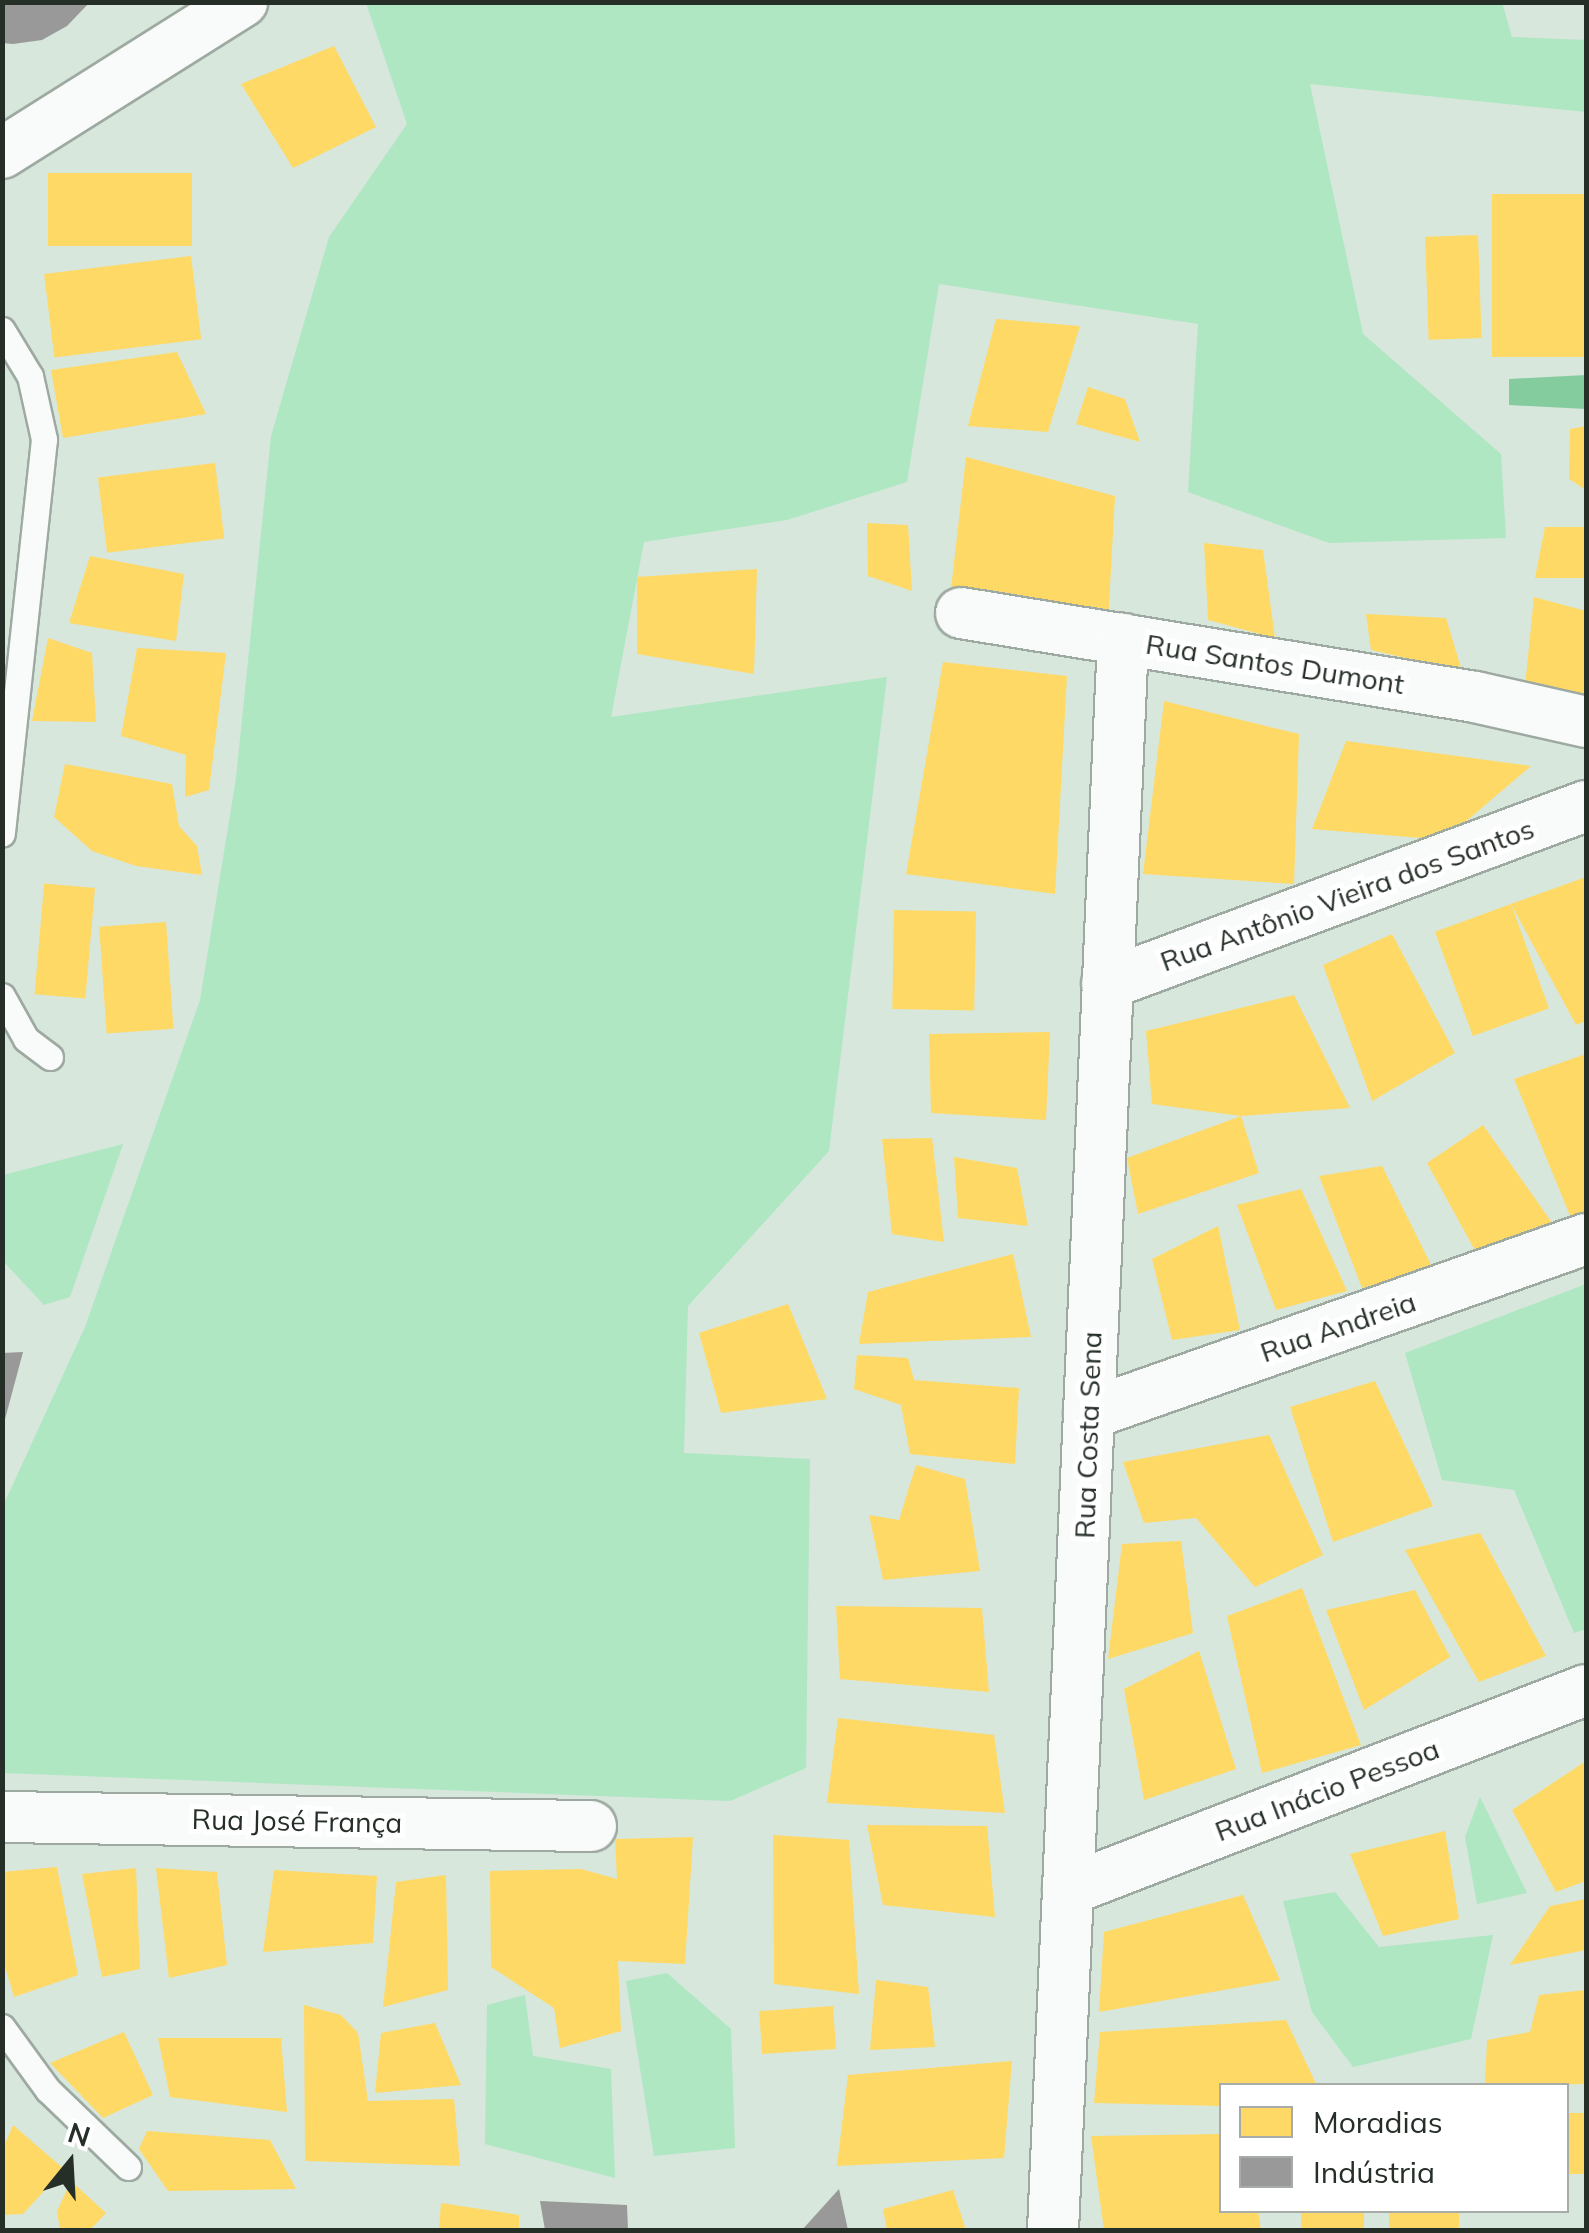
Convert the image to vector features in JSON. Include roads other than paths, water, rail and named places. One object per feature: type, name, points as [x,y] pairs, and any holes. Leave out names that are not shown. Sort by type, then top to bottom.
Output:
[{"type":"street","points":[[2,153],[242,2]]},
{"type":"street","name":"Rua Santos Dumont","points":[[961,613],[1534,707],[1586,722]]},
{"type":"street","name":"Rua Costa Sena","points":[[1053,2230],[1123,638]]},
{"type":"street","name":"Rua Antônio Vieira dos Santos","points":[[1108,984],[1586,806]]},
{"type":"street","name":"Rua Andreia","points":[[1089,1414],[1586,1238]]},
{"type":"street","name":"Rua Inácio Pessoa","points":[[1068,1890],[1586,1690]]},
{"type":"street","name":"Rua José França","points":[[2,1817],[591,1826]]},
{"type":"lane","points":[[2,330],[30,376],[44,440],[2,834]]},
{"type":"lane","points":[[2,996],[26,1039],[50,1057]]},
{"type":"lane","points":[[2,2027],[48,2090],[128,2167]]}]
